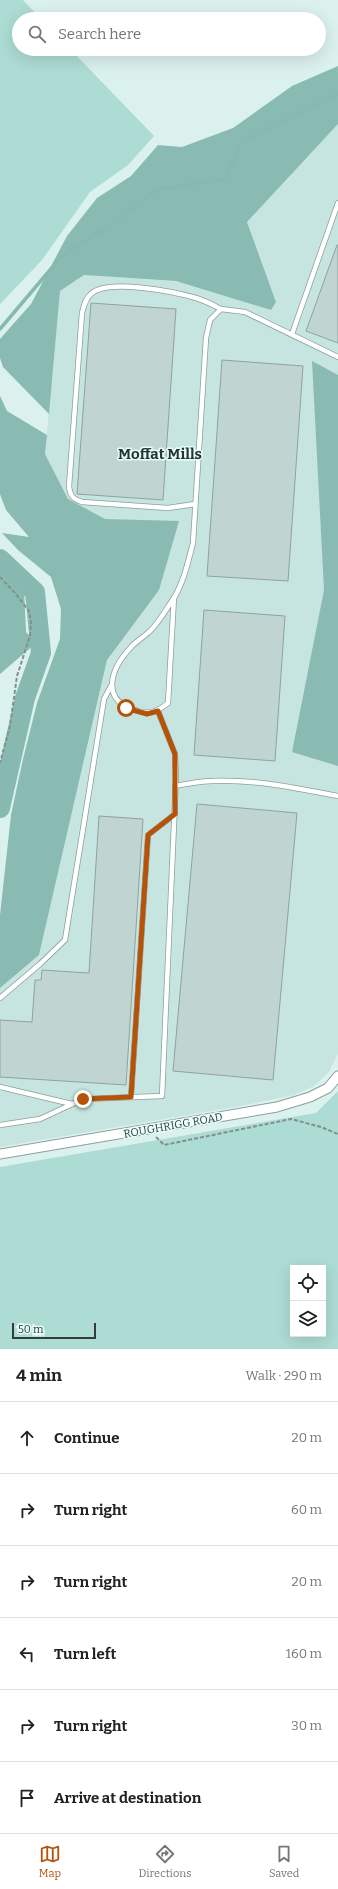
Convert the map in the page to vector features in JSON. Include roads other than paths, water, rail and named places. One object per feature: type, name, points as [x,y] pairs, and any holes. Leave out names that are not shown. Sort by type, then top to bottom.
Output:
[{"type":"street","name":"ROUGHRIGG ROAD","points":[[0,1154],[277,1107],[310,1097],[328,1088],[338,1076]]},
{"type":"lane","points":[[292,334],[338,203]]},
{"type":"lane","points":[[195,504],[168,508],[82,502],[74,499],[70,494],[69,486],[82,313],[85,302],[91,293],[104,287],[149,288],[197,298],[221,309],[245,312],[338,357]]},
{"type":"lane","points":[[0,998],[40,964],[65,940],[104,699],[116,669],[131,647],[152,630],[174,597],[185,574],[193,544],[206,338],[210,320],[221,309]]},
{"type":"lane","points":[[110,686],[114,697],[126,708],[147,714],[158,711],[168,703],[170,694],[174,597]]},
{"type":"lane","points":[[0,1125],[40,1119],[83,1099],[162,1096],[175,814],[175,754],[158,711]]},
{"type":"lane","points":[[175,786],[210,780],[236,780],[272,783],[338,796]]},
{"type":"lane","points":[[131,1097],[148,835],[175,814]]},
{"type":"lane","points":[[0,1087],[72,1104]]},
{"type":"waterway","points":[[0,329],[61,257],[120,219],[156,190],[226,179],[240,143],[338,94]]},
{"type":"waterway","points":[[0,559],[35,592],[41,653],[25,698],[0,808]]},
{"type":"district","name":"Moffat Mills","points":[[160,454]]}]
